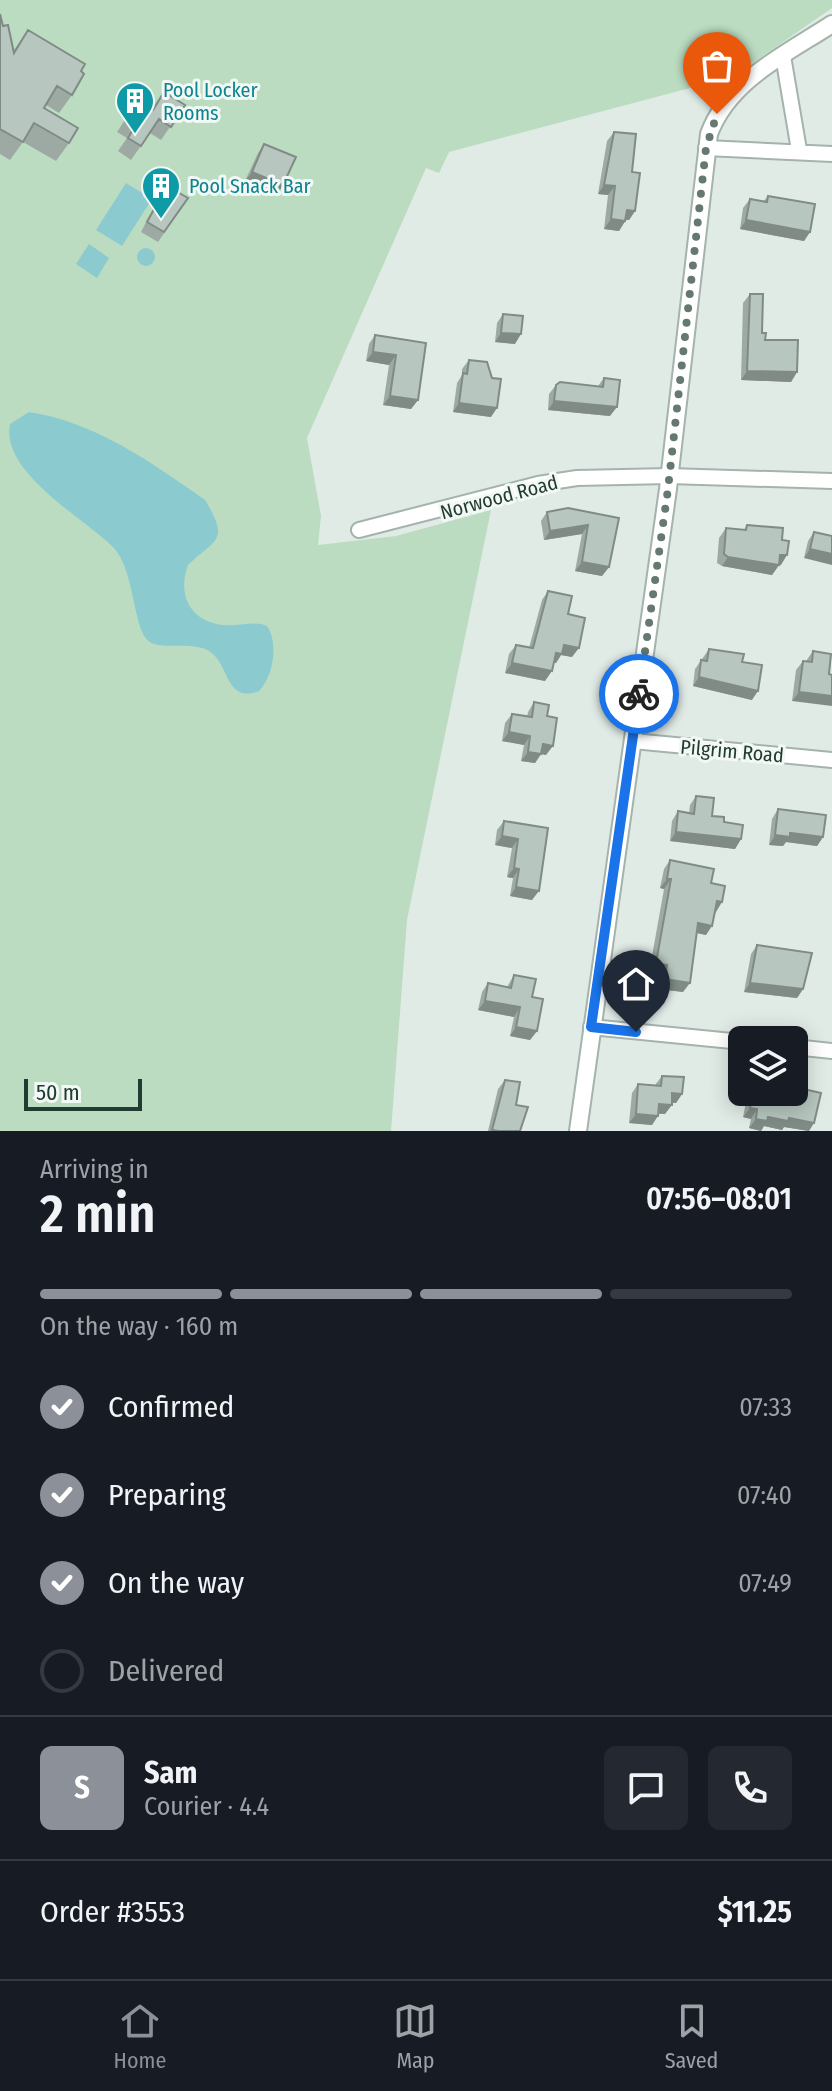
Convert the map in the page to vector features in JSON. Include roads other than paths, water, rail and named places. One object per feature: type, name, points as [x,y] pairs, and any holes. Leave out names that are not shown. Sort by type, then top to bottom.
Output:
[{"type":"street","points":[[578,1131],[669,476],[706,148],[717,114],[731,94],[832,24]]},
{"type":"street","points":[[783,56],[799,150]]},
{"type":"street","points":[[706,148],[799,150],[832,154]]},
{"type":"street","name":"Norwood Road","points":[[359,530],[560,480],[669,476],[832,481]]},
{"type":"street","name":"Pilgrim Road","points":[[633,741],[832,760]]},
{"type":"street","points":[[591,1027],[728,1041]]},
{"type":"street","points":[[808,1048],[832,1051]]},
{"type":"water","points":[[126,183],[152,199],[122,246],[96,230]]},
{"type":"water","points":[[89,244],[109,258],[97,278],[76,264]]},
{"type":"water","points":[[146,248],[155,257],[146,266],[137,257]]},
{"type":"water","points":[[29,412],[53,417],[99,434],[143,458],[205,500],[218,532],[212,544],[188,565],[184,586],[186,596],[195,612],[212,623],[267,626],[273,641],[273,660],[268,677],[259,691],[248,694],[240,692],[209,651],[195,646],[155,644],[144,635],[126,570],[113,547],[47,493],[18,459],[10,442],[10,424]]},
{"type":"place","name":"Pool Locker Rooms","points":[[135,135]]},
{"type":"place","name":"Pool Snack Bar","points":[[161,220]]}]
